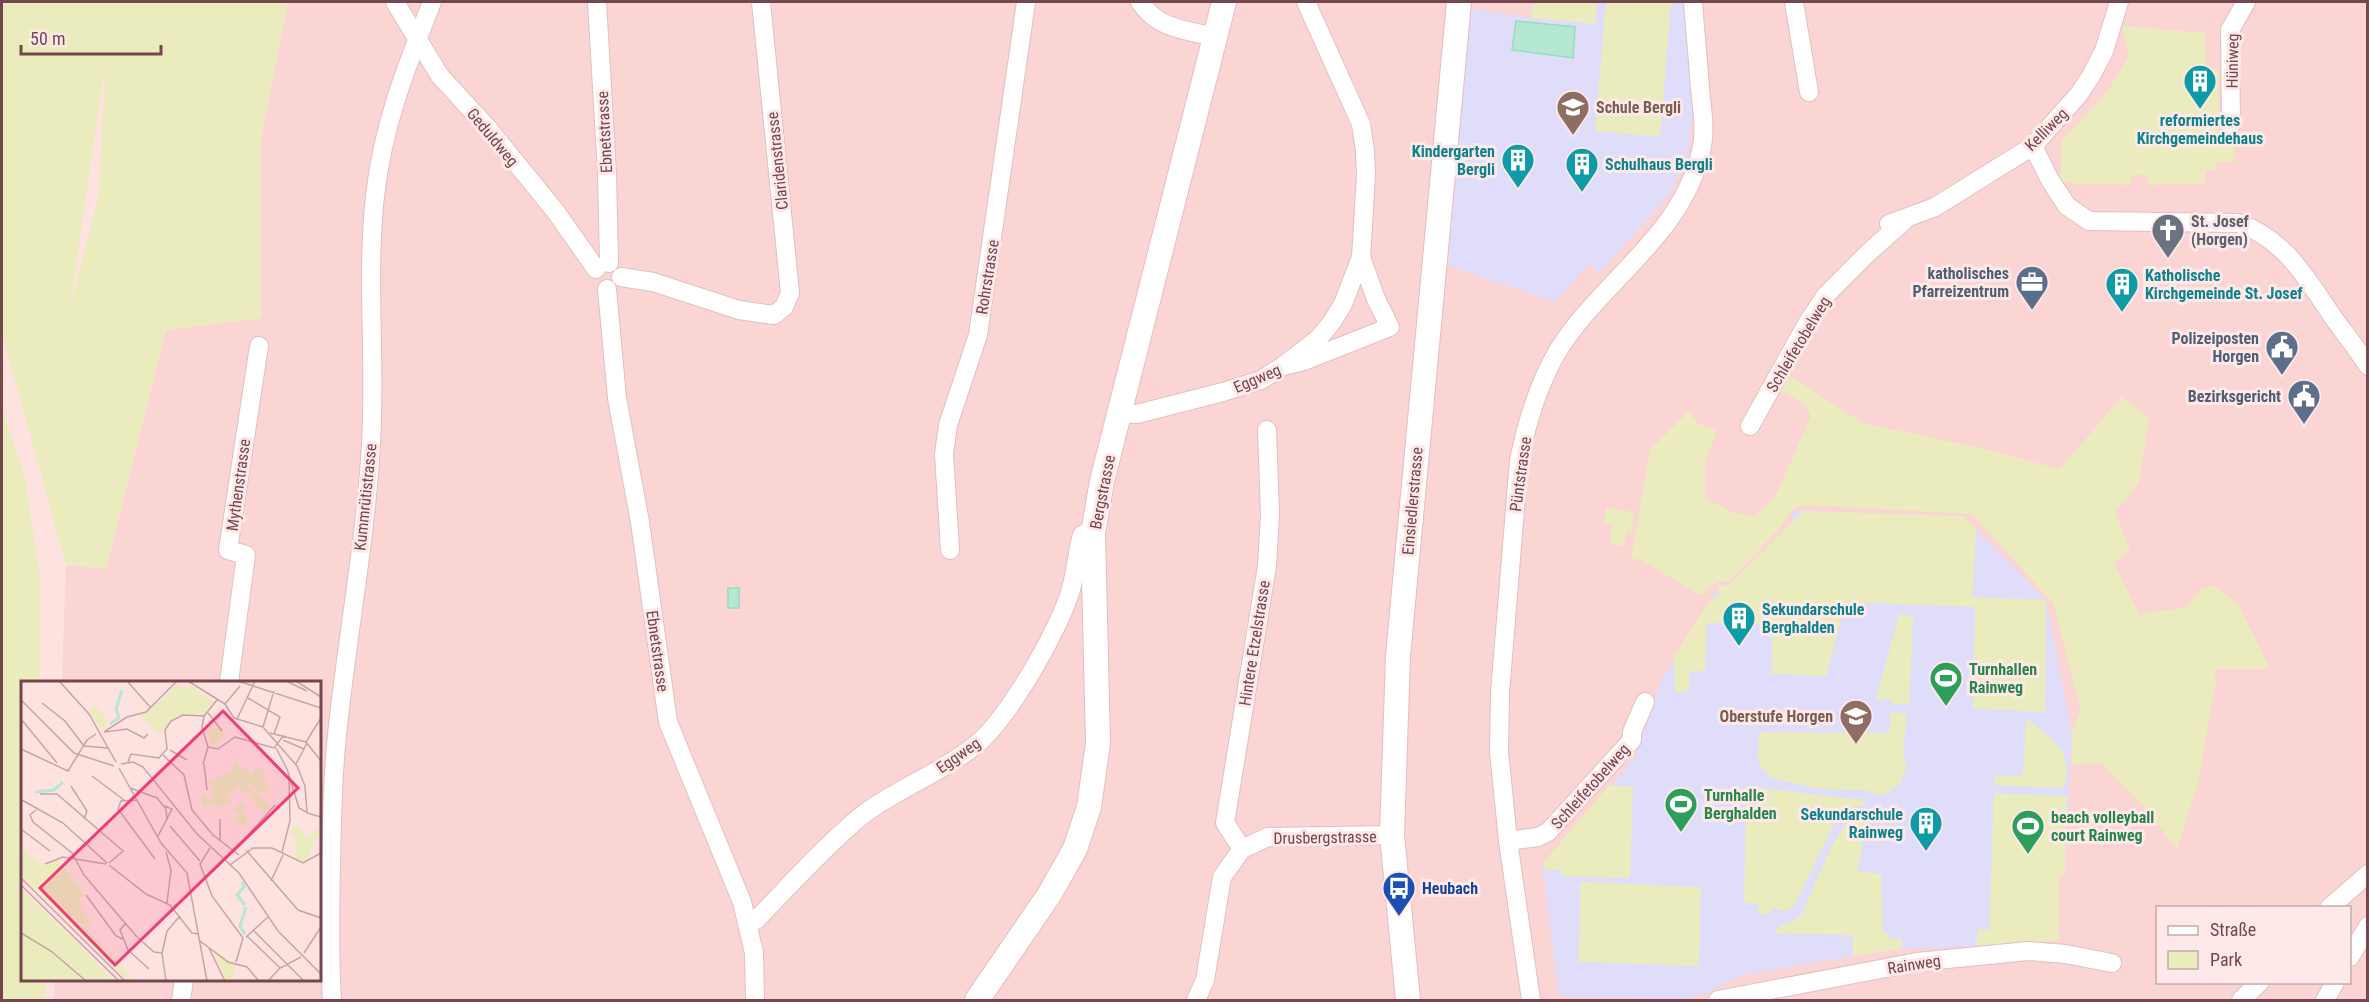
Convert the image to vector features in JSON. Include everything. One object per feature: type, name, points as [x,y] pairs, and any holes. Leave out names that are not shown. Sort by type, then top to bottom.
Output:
[{"type":"street","name":"Geduldweg","points":[[395,2],[440,76],[486,126],[602,266],[594,274],[597,284],[614,283]]},
{"type":"street","name":"Kummrütistrasse","points":[[332,1000],[326,794],[339,718],[371,444],[373,359],[371,285],[375,195],[395,97],[416,37],[432,2]]},
{"type":"street","name":"Ebnetstrasse","points":[[597,2],[607,173],[602,266]]},
{"type":"street","name":"Claridenstrasse","points":[[614,283],[653,282],[739,310],[774,315],[784,307],[790,293],[761,2]]},
{"type":"street","name":"Rohrstrasse","points":[[950,550],[944,454],[948,425],[978,334],[1026,2]]},
{"type":"street","points":[[1140,2],[1148,13],[1160,22],[1215,38]]},
{"type":"street","name":"Bergstrasse","points":[[977,1000],[1054,886],[1075,849],[1089,807],[1098,743],[1093,533],[1102,481],[1224,2]]},
{"type":"street","points":[[1283,366],[1318,339],[1332,322],[1344,304],[1361,257],[1366,176],[1361,124],[1306,2]]},
{"type":"street","name":"Einsiedlerstrasse","points":[[1408,1000],[1392,835],[1398,656],[1459,2]]},
{"type":"street","name":"Püntstrasse","points":[[1531,1000],[1499,760],[1500,693],[1519,460],[1526,427],[1544,378],[1560,348],[1672,215],[1689,189],[1696,173],[1704,128],[1693,2]]},
{"type":"street","points":[[1794,2],[1809,92]]},
{"type":"street","name":"Kelliweg","points":[[1898,222],[1935,207],[2033,146],[2079,94],[2091,76],[2104,51],[2120,2]]},
{"type":"street","name":"Hüniweg","points":[[2231,124],[2230,30],[2246,2]]},
{"type":"street","points":[[2033,146],[2050,180],[2067,206],[2089,221],[2238,223],[2255,229],[2280,246],[2296,263],[2367,366]]},
{"type":"street","name":"Schleifetobelweg","points":[[1750,426],[1808,322],[1826,295],[1898,222]]},
{"type":"street","name":"Eggweg","points":[[1120,413],[1137,414],[1261,380],[1283,366],[1305,361],[1389,327],[1361,257]]},
{"type":"street","name":"Ebnetstrasse","points":[[614,283],[617,398],[640,522],[668,722],[742,902],[754,953],[755,1000]]},
{"type":"street","name":"Mythenstrasse","points":[[229,681],[246,555],[228,550],[259,346]]},
{"type":"street","name":"Hintere Etzelstrasse","points":[[1242,849],[1225,823],[1267,567],[1270,514],[1267,430]]},
{"type":"street","name":"Eggweg","points":[[748,924],[756,920],[860,818],[880,802],[955,760],[975,747],[990,731],[1019,690],[1071,591],[1082,535],[1086,532],[1093,533]]},
{"type":"street","name":"Schleifetobelweg","points":[[1508,841],[1538,837],[1548,832],[1632,741],[1632,732],[1645,702]]},
{"type":"street","name":"Drusbergstrasse","points":[[1242,849],[1268,837],[1392,835]]},
{"type":"street","points":[[1196,1000],[1205,980],[1222,878],[1242,849]]},
{"type":"street","points":[[2331,906],[2367,874]]},
{"type":"street","points":[[2351,954],[2367,926]]},
{"type":"street","name":"Rainweg","points":[[1718,1000],[1917,962],[1963,957],[2028,951],[2065,954],[2112,963]]},
{"type":"street","points":[[181,1000],[184,981]]},
{"type":"street","points":[[2241,1000],[2258,984]]},
{"type":"street","points":[[2325,1000],[2334,984]]},
{"type":"shaded area","points":[[288,2],[2367,2],[2367,1000],[54,1000],[54,981],[321,981],[321,681],[62,681],[66,565],[106,569],[166,330],[261,318],[261,139]]},
{"type":"shaded area","name":"Schule Bergli","points":[[1532,2],[1684,2],[1693,116],[1687,156],[1671,193],[1599,273],[1589,264],[1555,302],[1451,267],[1444,258],[1469,8],[1531,18]]},
{"type":"shaded area","points":[[1516,21],[1575,27],[1573,58],[1512,50]]},
{"type":"shaded area","name":"Oberstufe Horgen","points":[[1796,511],[1963,516],[2046,600],[2072,733],[2065,874],[2059,878],[2058,891],[2059,940],[1976,947],[1901,949],[1816,962],[1740,976],[1707,993],[1678,1000],[1559,996],[1542,864],[1636,756],[1660,683],[1719,586],[1730,584],[1793,522],[1792,516]]},
{"type":"shaded area","points":[[728,588],[739,588],[739,608],[728,608]]},
{"type":"green space","points":[[2,2],[288,2],[261,139],[261,318],[166,330],[106,569],[66,565],[2,333]],"holes":[[[105,70],[99,194],[70,309]]]},
{"type":"green space","points":[[1533,2],[1597,2],[1595,24],[1531,18]]},
{"type":"green space","points":[[1606,2],[1671,2],[1660,137],[1595,131]]},
{"type":"green space","points":[[2122,26],[2205,33],[2206,69],[2219,69],[2218,141],[2234,141],[2234,162],[2216,162],[2215,170],[2205,170],[2205,183],[2148,185],[2148,175],[2131,175],[2131,185],[2079,184],[2060,180],[2062,140],[2107,92],[2129,56]]},
{"type":"green space","points":[[1785,373],[1863,423],[1980,448],[2060,469],[2121,397],[2149,418],[2139,483],[2115,512],[2130,550],[2114,563],[2139,614],[2185,608],[2200,590],[2213,585],[2239,605],[2270,669],[2214,669],[2216,681],[2198,783],[2177,849],[2146,808],[2101,763],[2072,764],[2072,733],[2081,710],[2053,603],[1972,514],[1802,505],[1791,510],[1780,528],[1729,581],[1713,584],[1702,596],[1643,561],[1631,558],[1650,450],[1689,411],[1698,424],[1717,430],[1705,461],[1705,498],[1732,512],[1753,517],[1775,497],[1811,417],[1806,405],[1776,388]]},
{"type":"green space","points":[[2,408],[24,473],[41,584],[40,681],[21,681],[21,981],[45,981],[45,1000],[2,1000]]},
{"type":"green space","points":[[1606,508],[1634,512],[1632,531],[1626,531],[1624,546],[1610,544],[1612,525],[1604,524]]},
{"type":"green space","points":[[1803,511],[1963,516],[1976,528],[1972,597],[2046,600],[2045,712],[1973,708],[1975,607],[1846,602],[1826,676],[1771,674],[1773,624],[1707,623],[1705,671],[1690,671],[1689,691],[1675,692],[1674,657],[1709,601],[1719,597],[1719,589],[1717,589],[1719,586],[1730,584]]},
{"type":"green space","points":[[1899,614],[1913,616],[1909,704],[1891,704],[1891,699],[1876,700]]},
{"type":"green space","points":[[1891,712],[1907,714],[1903,748],[1906,769],[1900,783],[1890,792],[1879,795],[1865,790],[1821,789],[1771,778],[1760,766],[1758,760],[1759,732],[1889,733]]},
{"type":"green space","points":[[2026,718],[2051,739],[2063,754],[2066,763],[2064,786],[2059,788],[1994,785],[1995,776],[2023,776]]},
{"type":"green space","points":[[1609,785],[1633,787],[1630,878],[1562,876],[1560,869],[1547,871],[1542,864]]},
{"type":"green space","points":[[1746,787],[1863,800],[1865,804],[1844,811],[1833,826],[1795,904],[1787,910],[1771,908],[1771,914],[1758,914],[1757,903],[1744,903]]},
{"type":"green space","points":[[1994,793],[2067,796],[2065,874],[2059,878],[2059,940],[1976,947],[1978,929],[1989,930]]},
{"type":"green space","points":[[1852,818],[1866,821],[1872,832],[1865,832],[1857,871],[1881,874],[1883,933],[1889,933],[1889,939],[1903,939],[1901,949],[1853,956],[1853,935],[1775,933],[1780,925],[1792,922],[1802,914],[1831,848]]},
{"type":"green space","points":[[1580,882],[1701,887],[1699,966],[1579,962]]},
{"type":"place","name":"reformiertes Kirchgemeindehaus","points":[[2200,110]]},
{"type":"place","name":"Schule Bergli","points":[[1573,136]]},
{"type":"place","name":"Kindergarten Bergli","points":[[1518,189]]},
{"type":"place","name":"Schulhaus Bergli","points":[[1582,193]]},
{"type":"place","name":"St. Josef (Horgen)","points":[[2168,259]]},
{"type":"place","name":"katholisches Pfarreizentrum","points":[[2032,311]]},
{"type":"place","name":"Katholische Kirchgemeinde St. Josef","points":[[2122,313]]},
{"type":"place","name":"Polizeiposten Horgen","points":[[2282,376]]},
{"type":"place","name":"Bezirksgericht","points":[[2304,425]]},
{"type":"place","name":"Sekundarschule Berghalden","points":[[1739,647]]},
{"type":"place","name":"Turnhallen Rainweg","points":[[1946,707]]},
{"type":"place","name":"Oberstufe Horgen","points":[[1856,745]]},
{"type":"place","name":"Turnhalle Berghalden","points":[[1681,833]]},
{"type":"place","name":"Sekundarschule Rainweg","points":[[1926,852]]},
{"type":"place","name":"beach volleyball court Rainweg","points":[[2028,855]]},
{"type":"place","name":"Heubach","points":[[1399,917]]}]
